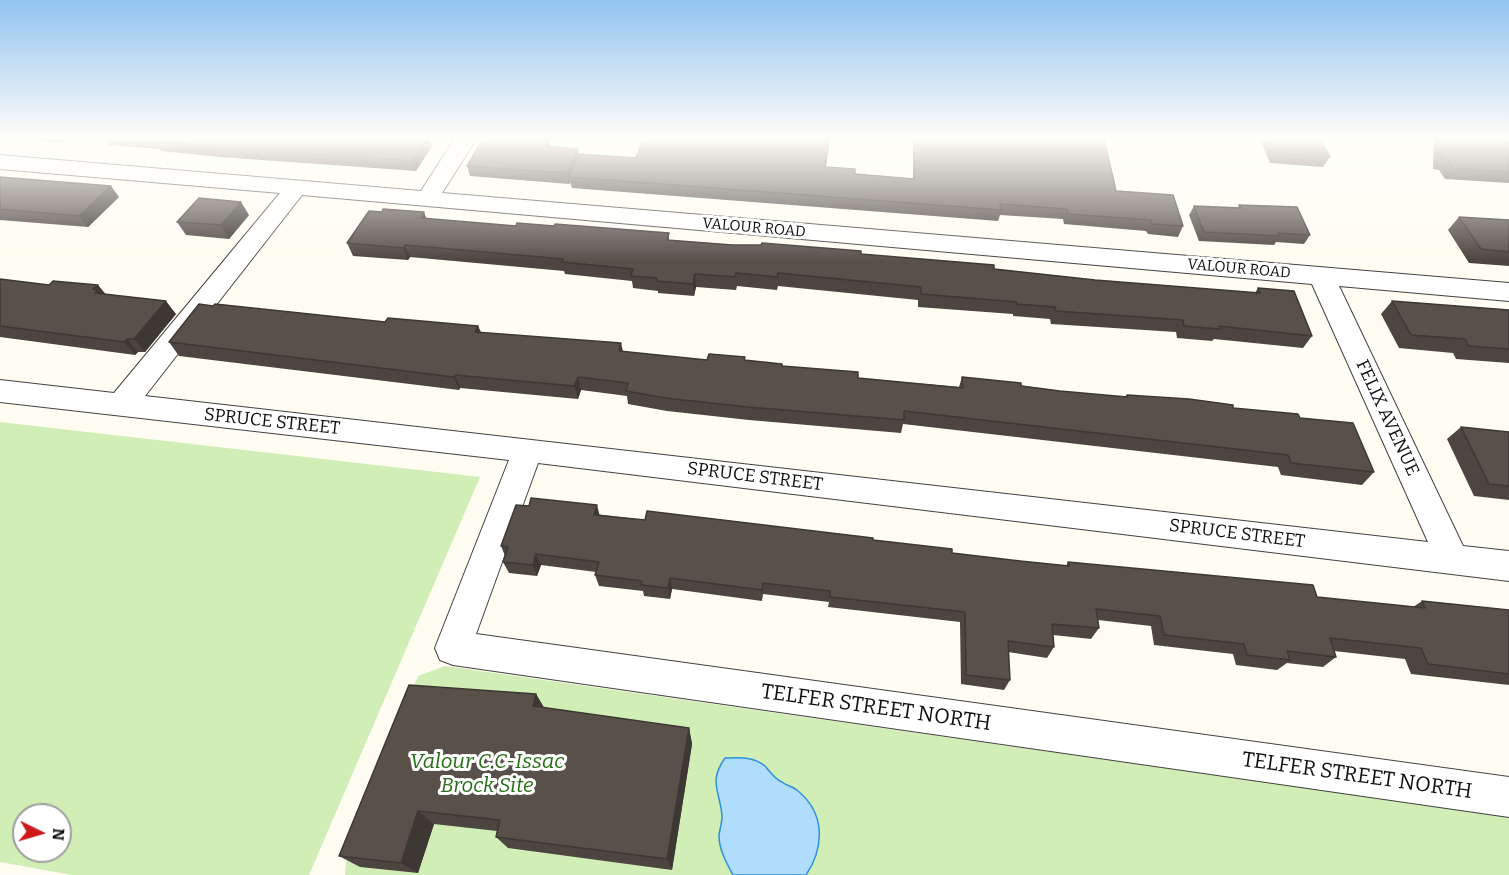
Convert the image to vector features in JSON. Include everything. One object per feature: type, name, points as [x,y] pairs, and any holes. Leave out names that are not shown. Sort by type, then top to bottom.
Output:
[{"type":"street","name":"VALOUR ROAD","points":[[192,179],[1509,292]]},
{"type":"street","points":[[428,199],[441,179]]},
{"type":"street","points":[[121,405],[296,188]]},
{"type":"street","name":"FELIX AVENUE","points":[[1322,277],[1453,560]]},
{"type":"street","name":"SPRUCE STREET","points":[[0,392],[528,450],[1509,566]]},
{"type":"street","name":"TELFER STREET NORTH","points":[[528,450],[453,648],[1509,797]]},
{"type":"green space","points":[[0,422],[480,477],[309,875],[72,875],[0,862]]},
{"type":"green space","name":"Valour C.C-Issac Brock Site","points":[[445,666],[1509,817],[1509,875],[345,875],[347,850],[418,676]]},
{"type":"water","points":[[725,758],[746,758],[760,763],[777,779],[796,790],[814,810],[818,821],[819,843],[806,875],[733,875],[723,856],[719,840],[722,816],[716,780]]},
{"type":"building","points":[[0,179],[111,186],[79,216],[0,209]]},
{"type":"building","points":[[593,179],[1113,179],[1116,191],[1173,195],[1183,226],[1152,224],[1151,220],[1068,214],[1067,209],[1000,204],[1001,210]]},
{"type":"building","points":[[199,198],[241,202],[221,225],[177,222]]},
{"type":"building","points":[[1239,205],[1297,207],[1310,235],[1278,233],[1280,236],[1204,232],[1194,206],[1241,208]]},
{"type":"building","points":[[383,209],[424,212],[421,218],[516,226],[517,223],[554,226],[555,224],[669,233],[667,240],[732,245],[761,245],[762,243],[861,251],[861,254],[994,265],[994,269],[1095,280],[1260,293],[1258,288],[1294,291],[1312,336],[1219,326],[1220,329],[1184,326],[1183,320],[1056,311],[1055,307],[1017,304],[1017,302],[921,294],[921,287],[778,273],[777,277],[736,273],[735,277],[695,274],[693,284],[656,281],[657,278],[631,276],[633,269],[562,262],[563,259],[405,245],[403,248],[347,243],[369,211],[382,212]]},
{"type":"building","points":[[1459,217],[1509,220],[1509,252],[1481,249]]},
{"type":"building","points":[[0,279],[49,285],[53,281],[98,285],[93,289],[98,290],[95,293],[166,301],[134,339],[127,339],[124,342],[0,326]]},
{"type":"building","points":[[1392,301],[1509,310],[1509,349],[1469,346],[1465,339],[1411,335]]},
{"type":"building","points":[[199,304],[385,322],[388,318],[478,326],[475,332],[621,343],[619,351],[707,360],[709,354],[745,357],[744,360],[782,364],[782,366],[858,372],[858,378],[963,388],[962,377],[1021,383],[1021,386],[1060,391],[1127,397],[1127,395],[1189,399],[1233,405],[1233,408],[1298,414],[1300,418],[1353,423],[1374,472],[1291,463],[1288,455],[904,411],[904,420],[748,407],[665,398],[626,391],[628,383],[578,377],[574,386],[455,375],[454,377],[169,342]]},
{"type":"building","points":[[1461,427],[1509,432],[1509,486],[1489,484]]},
{"type":"building","points":[[531,498],[597,505],[594,515],[645,520],[647,511],[873,538],[873,540],[952,549],[952,553],[1020,561],[1069,566],[1068,562],[1313,585],[1317,597],[1425,608],[1422,601],[1509,610],[1509,674],[1428,664],[1421,648],[1330,638],[1336,657],[1287,651],[1290,660],[1247,655],[1244,644],[1164,635],[1160,616],[1096,609],[1099,628],[1052,624],[1054,647],[1008,641],[1010,680],[966,675],[965,612],[830,597],[830,591],[763,583],[762,590],[670,578],[668,588],[641,585],[642,581],[595,575],[599,562],[536,554],[533,565],[503,562],[508,547],[501,546],[516,505],[529,506]]},
{"type":"building","points":[[409,685],[536,694],[533,706],[689,728],[667,859],[496,837],[500,820],[418,811],[401,863],[339,856]]}]
